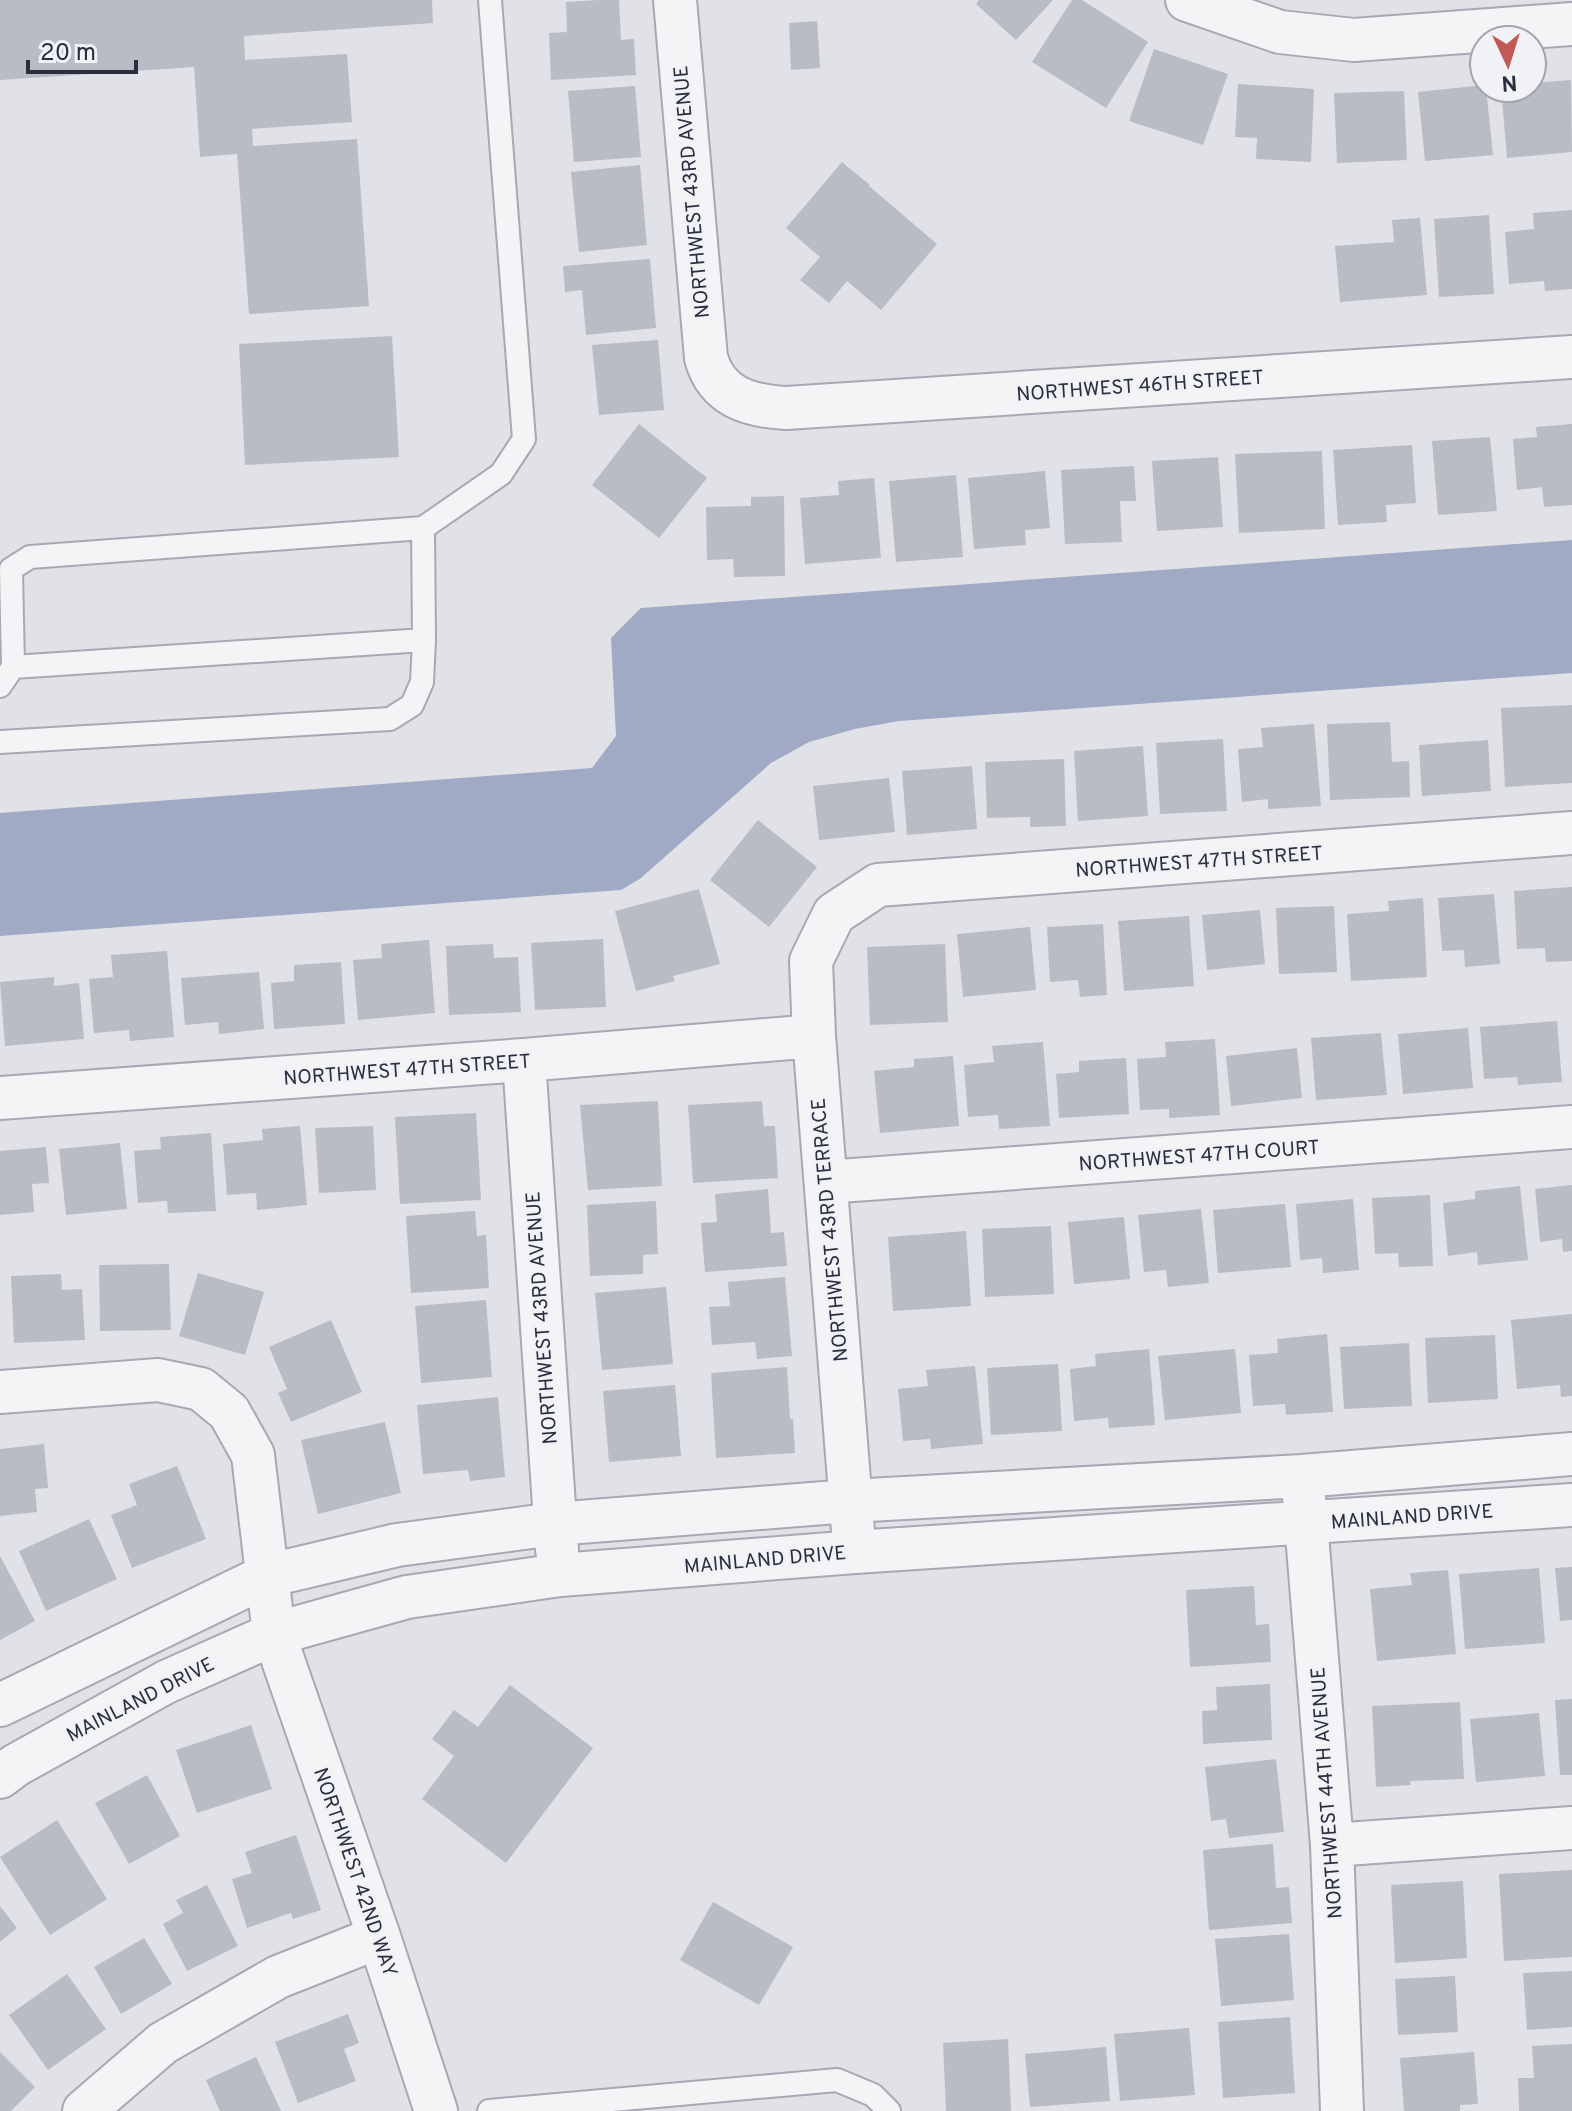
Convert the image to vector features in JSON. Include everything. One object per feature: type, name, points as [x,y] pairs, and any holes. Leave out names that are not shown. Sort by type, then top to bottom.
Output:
[{"type":"street","name":"NORTHWEST 43RD AVENUE","points":[[675,0],[703,339],[709,368],[716,381]]},
{"type":"street","points":[[1187,0],[1280,32],[1354,40],[1572,24]]},
{"type":"street","name":"NORTHWEST 46TH STREET","points":[[716,381],[726,391],[743,400],[763,407],[786,408],[1572,357]]},
{"type":"street","name":"NORTHWEST 47TH STREET","points":[[834,914],[878,885],[1572,833]]},
{"type":"street","name":"NORTHWEST 43RD TERRACE","points":[[834,914],[811,961],[814,1036],[855,1552]]},
{"type":"street","name":"NORTHWEST 47TH STREET","points":[[0,1098],[814,1036]]},
{"type":"street","name":"NORTHWEST 43RD AVENUE","points":[[524,1060],[554,1524],[560,1575]]},
{"type":"street","name":"NORTHWEST 47TH COURT","points":[[826,1182],[1572,1127]]},
{"type":"street","points":[[0,1392],[158,1380],[201,1389],[229,1412],[253,1455],[274,1634]]},
{"type":"street","points":[[0,1705],[266,1576],[397,1545],[554,1524],[850,1501],[1302,1476],[1572,1454]]},
{"type":"street","name":"NORTHWEST 44TH AVENUE","points":[[1302,1476],[1332,1845],[1342,2111]]},
{"type":"street","name":"MAINLAND DRIVE","points":[[0,1777],[16,1765],[166,1682],[274,1634],[407,1597],[560,1575],[855,1552],[1572,1505]]},
{"type":"street","name":"NORTHWEST 42ND WAY","points":[[274,1634],[436,2111]]},
{"type":"street","points":[[1332,1845],[1572,1828]]},
{"type":"street","points":[[84,2111],[163,2043],[278,1977],[379,1937]]},
{"type":"lane","points":[[0,686],[13,667],[11,569],[30,557],[423,528],[501,474],[524,439],[490,0]]},
{"type":"lane","points":[[0,742],[390,719],[412,705],[422,682],[423,528]]},
{"type":"lane","points":[[13,667],[424,640]]},
{"type":"lane","points":[[489,2111],[837,2080],[873,2095],[889,2111]]},
{"type":"water","points":[[1572,540],[1572,673],[899,721],[809,742],[771,763],[641,878],[621,890],[0,936],[0,813],[592,768],[616,736],[611,638],[641,608]]},
{"type":"building","points":[[0,0],[432,0],[433,23],[244,36],[245,60],[347,54],[352,122],[252,129],[253,146],[357,139],[369,306],[249,314],[237,154],[200,157],[194,67],[0,80]]},
{"type":"building","points":[[619,0],[621,40],[634,39],[636,75],[551,80],[549,33],[567,32],[566,2]]},
{"type":"building","points":[[979,0],[1053,0],[1016,40],[976,4]]},
{"type":"building","points":[[1072,0],[1082,0],[1148,42],[1106,108],[1032,62]]},
{"type":"building","points":[[817,21],[820,68],[791,70],[789,23]]},
{"type":"building","points":[[1154,49],[1228,74],[1203,145],[1129,121]]},
{"type":"building","points":[[1571,80],[1572,152],[1507,158],[1502,104],[1548,104],[1548,82]]},
{"type":"building","points":[[1238,84],[1314,89],[1311,162],[1256,159],[1257,138],[1235,137]]},
{"type":"building","points":[[635,86],[641,157],[574,162],[568,91]]},
{"type":"building","points":[[1468,87],[1468,104],[1488,104],[1493,155],[1425,161],[1418,92]]},
{"type":"building","points":[[1404,91],[1407,160],[1337,163],[1334,93]]},
{"type":"building","points":[[842,162],[937,244],[881,310],[847,281],[829,303],[800,280],[820,257],[786,228]]},
{"type":"building","points":[[640,165],[647,245],[579,252],[571,172]]},
{"type":"building","points":[[1572,210],[1572,289],[1545,291],[1544,281],[1509,284],[1505,232],[1534,229],[1533,213]]},
{"type":"building","points":[[1489,215],[1494,294],[1439,297],[1434,219]]},
{"type":"building","points":[[1420,218],[1427,295],[1340,302],[1335,246],[1394,242],[1392,220]]},
{"type":"building","points":[[650,259],[656,328],[586,335],[582,290],[565,292],[563,266]]},
{"type":"building","points":[[392,336],[399,457],[245,465],[239,344]]},
{"type":"building","points":[[658,340],[664,410],[599,415],[592,345]]},
{"type":"building","points":[[639,424],[707,478],[659,538],[592,485]]},
{"type":"building","points":[[1572,424],[1572,505],[1544,507],[1542,487],[1517,490],[1513,439],[1537,437],[1536,427]]},
{"type":"building","points":[[1490,437],[1497,511],[1438,515],[1432,441]]},
{"type":"building","points":[[1412,445],[1416,503],[1386,505],[1387,522],[1338,525],[1333,450]]},
{"type":"building","points":[[1322,451],[1325,529],[1239,533],[1235,454]]},
{"type":"building","points":[[1218,457],[1223,527],[1157,531],[1152,461]]},
{"type":"building","points":[[1134,466],[1136,501],[1120,501],[1122,542],[1065,544],[1061,470]]},
{"type":"building","points":[[1045,471],[1050,528],[1025,530],[1026,545],[974,549],[968,478]]},
{"type":"building","points":[[956,475],[963,557],[896,562],[889,481]]},
{"type":"building","points":[[874,478],[881,558],[805,564],[800,498],[839,495],[838,481]]},
{"type":"building","points":[[784,496],[785,576],[734,577],[733,559],[707,560],[706,507],[751,506],[751,497]]},
{"type":"building","points":[[1572,705],[1572,783],[1505,787],[1501,708]]},
{"type":"building","points":[[1390,722],[1392,762],[1409,761],[1410,797],[1330,800],[1327,724]]},
{"type":"building","points":[[1314,724],[1321,806],[1268,809],[1268,799],[1242,802],[1238,749],[1263,747],[1261,728]]},
{"type":"building","points":[[1223,739],[1227,811],[1160,814],[1156,743]]},
{"type":"building","points":[[1488,740],[1491,791],[1422,796],[1419,745]]},
{"type":"building","points":[[1143,746],[1148,816],[1078,821],[1074,751]]},
{"type":"building","points":[[1064,759],[1066,826],[1030,827],[1030,817],[987,818],[985,762]]},
{"type":"building","points":[[972,766],[977,829],[907,835],[902,771]]},
{"type":"building","points":[[889,778],[895,832],[819,840],[813,786]]},
{"type":"building","points":[[758,820],[817,867],[769,927],[710,880]]},
{"type":"building","points":[[1572,887],[1572,961],[1546,962],[1545,948],[1517,949],[1514,891]]},
{"type":"building","points":[[699,889],[720,964],[673,976],[675,981],[636,991],[615,911]]},
{"type":"building","points":[[1494,894],[1500,964],[1465,967],[1464,950],[1442,951],[1438,898]]},
{"type":"building","points":[[1423,898],[1427,977],[1351,981],[1347,914],[1389,911],[1388,901]]},
{"type":"building","points":[[1334,906],[1337,972],[1279,974],[1276,908]]},
{"type":"building","points":[[1260,910],[1265,964],[1207,970],[1202,915]]},
{"type":"building","points":[[1189,916],[1194,986],[1124,991],[1118,921]]},
{"type":"building","points":[[1103,924],[1107,995],[1080,997],[1078,980],[1050,982],[1047,927]]},
{"type":"building","points":[[1030,927],[1036,990],[963,997],[957,934]]},
{"type":"building","points":[[603,939],[606,1007],[535,1010],[531,943]]},
{"type":"building","points":[[429,940],[435,1013],[358,1020],[353,960],[382,958],[381,944]]},
{"type":"building","points":[[493,944],[494,958],[518,957],[521,1012],[449,1015],[446,946]]},
{"type":"building","points":[[945,944],[948,1022],[870,1025],[867,947]]},
{"type":"building","points":[[167,951],[174,1037],[130,1041],[129,1030],[94,1033],[89,979],[113,977],[111,955]]},
{"type":"building","points":[[341,962],[345,1024],[274,1029],[271,983],[294,981],[294,965]]},
{"type":"building","points":[[259,972],[264,1029],[219,1034],[218,1022],[185,1025],[181,978]]},
{"type":"building","points":[[54,977],[54,986],[79,983],[84,1039],[5,1046],[0,982]]},
{"type":"building","points":[[1557,1021],[1562,1082],[1518,1085],[1517,1077],[1484,1079],[1480,1027]]},
{"type":"building","points":[[1468,1028],[1473,1088],[1403,1094],[1398,1034]]},
{"type":"building","points":[[1381,1033],[1387,1095],[1316,1100],[1311,1038]]},
{"type":"building","points":[[1215,1039],[1220,1115],[1169,1118],[1169,1109],[1140,1110],[1137,1059],[1166,1057],[1165,1042]]},
{"type":"building","points":[[1043,1042],[1050,1126],[999,1129],[998,1115],[968,1117],[964,1065],[994,1062],[992,1046]]},
{"type":"building","points":[[1297,1048],[1302,1098],[1231,1106],[1226,1056]]},
{"type":"building","points":[[953,1056],[959,1126],[880,1133],[874,1071],[914,1067],[914,1059]]},
{"type":"building","points":[[1126,1058],[1129,1114],[1059,1118],[1056,1074],[1079,1072],[1079,1061]]},
{"type":"building","points":[[658,1101],[662,1186],[588,1190],[580,1105]]},
{"type":"building","points":[[762,1101],[764,1126],[775,1126],[778,1178],[693,1183],[688,1105]]},
{"type":"building","points":[[476,1113],[481,1200],[400,1204],[395,1117]]},
{"type":"building","points":[[300,1126],[307,1205],[257,1210],[256,1193],[227,1195],[223,1144],[263,1140],[262,1129]]},
{"type":"building","points":[[373,1126],[376,1190],[319,1193],[315,1128]]},
{"type":"building","points":[[211,1133],[216,1211],[168,1213],[167,1201],[138,1203],[134,1151],[161,1149],[160,1137]]},
{"type":"building","points":[[120,1143],[127,1209],[66,1215],[59,1149]]},
{"type":"building","points":[[46,1147],[49,1183],[32,1184],[34,1212],[0,1215],[0,1151]]},
{"type":"building","points":[[1572,1185],[1572,1251],[1563,1252],[1562,1239],[1540,1242],[1535,1189]]},
{"type":"building","points":[[1520,1186],[1528,1260],[1478,1265],[1477,1252],[1448,1256],[1443,1203],[1475,1199],[1475,1191]]},
{"type":"building","points":[[768,1189],[771,1233],[784,1232],[787,1266],[705,1272],[701,1223],[717,1222],[715,1194]]},
{"type":"building","points":[[1430,1195],[1433,1266],[1399,1267],[1398,1253],[1375,1254],[1372,1198]]},
{"type":"building","points":[[1353,1199],[1359,1270],[1323,1273],[1322,1258],[1300,1260],[1296,1204]]},
{"type":"building","points":[[656,1201],[658,1254],[643,1255],[643,1274],[590,1276],[587,1205]]},
{"type":"building","points":[[1285,1204],[1291,1267],[1218,1273],[1213,1210]]},
{"type":"building","points":[[1201,1209],[1209,1283],[1168,1287],[1166,1270],[1144,1272],[1138,1215]]},
{"type":"building","points":[[475,1211],[477,1236],[486,1235],[489,1288],[411,1293],[406,1216]]},
{"type":"building","points":[[1124,1217],[1130,1279],[1074,1284],[1068,1222]]},
{"type":"building","points":[[1051,1226],[1054,1294],[985,1297],[982,1229]]},
{"type":"building","points":[[966,1231],[971,1306],[893,1311],[888,1237]]},
{"type":"building","points":[[169,1264],[171,1330],[100,1331],[99,1265]]},
{"type":"building","points":[[198,1273],[264,1292],[245,1355],[179,1336]]},
{"type":"building","points":[[61,1274],[62,1290],[82,1289],[85,1340],[14,1343],[11,1276]]},
{"type":"building","points":[[785,1277],[792,1356],[757,1359],[755,1342],[712,1345],[709,1307],[730,1306],[728,1282]]},
{"type":"building","points":[[666,1287],[673,1364],[602,1370],[595,1293]]},
{"type":"building","points":[[486,1300],[492,1377],[421,1383],[415,1306]]},
{"type":"building","points":[[1572,1314],[1572,1396],[1561,1397],[1560,1385],[1517,1389],[1511,1320]]},
{"type":"building","points":[[331,1320],[362,1392],[291,1422],[278,1393],[287,1389],[269,1347]]},
{"type":"building","points":[[1327,1334],[1333,1412],[1286,1415],[1285,1404],[1253,1406],[1249,1355],[1278,1353],[1277,1339]]},
{"type":"building","points":[[1495,1335],[1498,1399],[1428,1403],[1425,1338]]},
{"type":"building","points":[[1409,1343],[1412,1406],[1344,1409],[1340,1347]]},
{"type":"building","points":[[1149,1349],[1155,1425],[1109,1428],[1108,1418],[1074,1421],[1070,1369],[1096,1366],[1095,1354]]},
{"type":"building","points":[[1235,1349],[1241,1413],[1165,1420],[1158,1356]]},
{"type":"building","points":[[1058,1364],[1062,1431],[991,1435],[987,1368]]},
{"type":"building","points":[[975,1366],[983,1444],[931,1449],[930,1439],[903,1441],[898,1389],[928,1386],[926,1370]]},
{"type":"building","points":[[787,1367],[795,1453],[716,1458],[711,1373]]},
{"type":"building","points":[[675,1385],[681,1456],[609,1462],[603,1391]]},
{"type":"building","points":[[498,1397],[505,1477],[470,1481],[468,1470],[423,1474],[417,1405]]},
{"type":"building","points":[[385,1422],[401,1493],[318,1514],[301,1440]]},
{"type":"building","points":[[44,1444],[48,1488],[35,1489],[37,1512],[0,1516],[0,1449]]},
{"type":"building","points":[[177,1466],[206,1539],[132,1568],[111,1515],[137,1505],[129,1484]]},
{"type":"building","points":[[89,1519],[117,1579],[46,1611],[19,1551]]},
{"type":"building","points":[[0,1556],[35,1621],[0,1640]]},
{"type":"building","points":[[1572,1567],[1572,1620],[1560,1621],[1555,1568]]},
{"type":"building","points":[[1539,1568],[1545,1643],[1465,1649],[1459,1574]]},
{"type":"building","points":[[1448,1570],[1456,1654],[1377,1661],[1370,1589],[1412,1585],[1410,1573]]},
{"type":"building","points":[[1254,1586],[1256,1625],[1269,1624],[1271,1662],[1190,1667],[1186,1590]]},
{"type":"building","points":[[1270,1684],[1272,1740],[1203,1744],[1202,1711],[1217,1710],[1216,1687]]},
{"type":"building","points":[[510,1685],[593,1748],[506,1863],[422,1799],[454,1756],[432,1739],[454,1710],[478,1727]]},
{"type":"building","points":[[1572,1699],[1572,1775],[1560,1775],[1555,1700]]},
{"type":"building","points":[[1460,1702],[1464,1779],[1410,1781],[1411,1785],[1376,1787],[1372,1706]]},
{"type":"building","points":[[1539,1713],[1545,1776],[1476,1782],[1470,1719]]},
{"type":"building","points":[[251,1725],[272,1789],[197,1813],[176,1750]]},
{"type":"building","points":[[1276,1759],[1284,1832],[1229,1838],[1226,1819],[1211,1821],[1205,1767]]},
{"type":"building","points":[[147,1775],[180,1836],[129,1864],[95,1803]]},
{"type":"building","points":[[57,1820],[107,1899],[50,1935],[0,1857]]},
{"type":"building","points":[[296,1835],[321,1910],[293,1919],[291,1913],[247,1928],[232,1879],[252,1873],[245,1852]]},
{"type":"building","points":[[1273,1844],[1276,1888],[1289,1887],[1292,1923],[1209,1930],[1203,1850]]},
{"type":"building","points":[[1572,1870],[1572,1957],[1504,1961],[1499,1874]]},
{"type":"building","points":[[1463,1881],[1467,1958],[1395,1963],[1391,1885]]},
{"type":"building","points":[[207,1885],[238,1946],[187,1971],[163,1924],[183,1913],[176,1900]]},
{"type":"building","points":[[713,1902],[793,1947],[759,2005],[680,1960]]},
{"type":"building","points":[[0,1906],[17,1928],[0,1942]]},
{"type":"building","points":[[1289,1934],[1294,2000],[1221,2006],[1215,1939]]},
{"type":"building","points":[[144,1938],[172,1984],[121,2014],[94,1967]]},
{"type":"building","points":[[1572,1971],[1572,2027],[1527,2030],[1523,1973]]},
{"type":"building","points":[[67,1974],[106,2029],[48,2070],[9,2015]]},
{"type":"building","points":[[1455,1976],[1458,2032],[1398,2035],[1395,1979]]},
{"type":"building","points":[[348,2014],[359,2043],[344,2049],[356,2081],[298,2103],[275,2042]]},
{"type":"building","points":[[1290,2017],[1295,2093],[1223,2098],[1218,2022]]},
{"type":"building","points":[[1189,2028],[1195,2095],[1120,2101],[1114,2034]]},
{"type":"building","points":[[1008,2039],[1011,2111],[946,2111],[943,2043]]},
{"type":"building","points":[[1572,2044],[1572,2111],[1519,2111],[1518,2078],[1534,2078],[1532,2046]]},
{"type":"building","points":[[1106,2047],[1110,2101],[1030,2107],[1025,2054]]},
{"type":"building","points":[[0,2052],[35,2087],[11,2111],[0,2111]]},
{"type":"building","points":[[1474,2052],[1478,2104],[1460,2105],[1460,2111],[1404,2111],[1400,2058]]},
{"type":"building","points":[[256,2057],[281,2111],[220,2111],[206,2080]]}]
